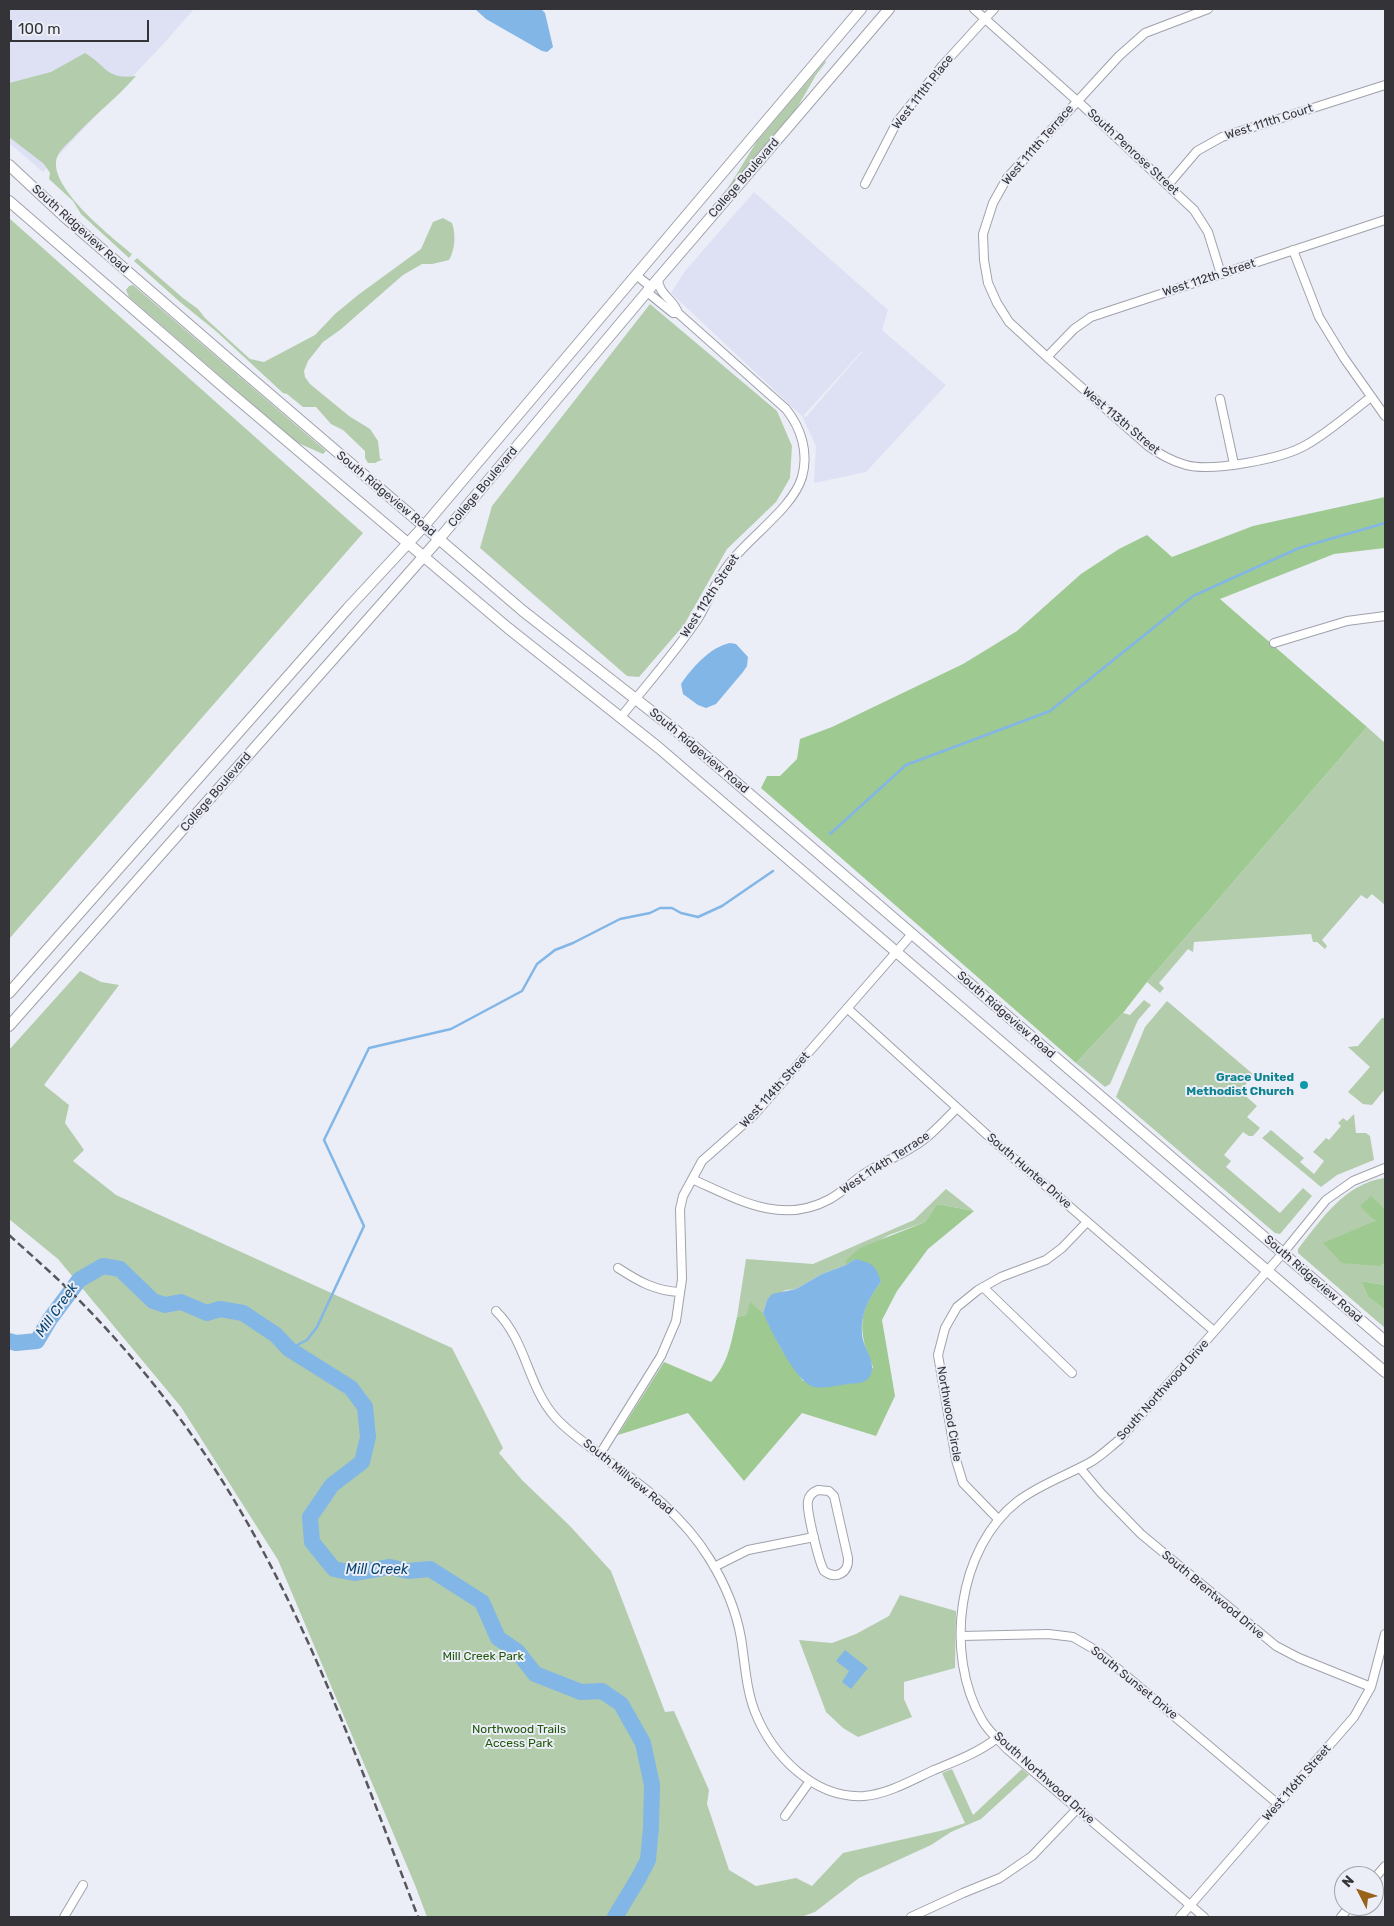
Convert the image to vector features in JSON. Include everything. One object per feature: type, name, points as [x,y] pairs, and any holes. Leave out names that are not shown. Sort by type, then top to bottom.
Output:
[{"type":"main road","name":"College Boulevard","points":[[9,993],[348,608],[424,526],[862,9]]},
{"type":"main road","name":"College Boulevard","points":[[9,1026],[439,539],[658,278],[889,9]]},
{"type":"main road","name":"South Ridgeview Road","points":[[9,165],[67,219],[523,611],[636,698],[1385,1341]]},
{"type":"main road","name":"South Ridgeview Road","points":[[9,201],[508,628],[621,717],[896,951],[1385,1372]]},
{"type":"street","name":"South Penrose Street","points":[[974,9],[1077,100],[1194,210],[1208,232],[1221,274]]},
{"type":"street","name":"West 111th Place","points":[[865,184],[897,122],[942,66],[994,9]]},
{"type":"street","name":"West 111th Terrace","points":[[1047,357],[1015,328],[991,292],[985,272],[983,234],[993,203],[1001,186],[1077,100],[1119,56],[1145,34],[1208,9]]},
{"type":"street","name":"West 111th Court","points":[[1168,185],[1197,152],[1222,137],[1385,85]]},
{"type":"street","name":"West 112th Street","points":[[1047,357],[1074,329],[1091,318],[1385,220]]},
{"type":"street","points":[[1293,250],[1319,317],[1344,358],[1385,416]]},
{"type":"street","points":[[636,275],[673,313],[678,314]]},
{"type":"street","points":[[658,278],[660,290],[676,308],[678,314]]},
{"type":"street","name":"West 112th Street","points":[[621,717],[694,624],[728,565],[796,491],[804,467],[803,441],[794,418],[776,398],[678,314]]},
{"type":"street","name":"West 113th Street","points":[[1047,357],[1148,446],[1165,458],[1187,465],[1204,467],[1234,464],[1280,455],[1305,446],[1371,397]]},
{"type":"street","points":[[1220,399],[1234,464]]},
{"type":"street","points":[[1274,643],[1347,622],[1385,616]]},
{"type":"street","name":"West 114th Street","points":[[600,1454],[660,1356],[676,1321],[682,1267],[680,1209],[683,1196],[702,1161],[754,1115],[912,934]]},
{"type":"street","name":"South Hunter Drive","points":[[847,1008],[957,1108],[1214,1331]]},
{"type":"street","name":"West 114th Terrace","points":[[692,1178],[748,1204],[764,1208],[782,1211],[815,1206],[836,1196],[868,1172],[923,1140],[957,1108]]},
{"type":"street","name":"South Northwood Drive","points":[[1204,1917],[1007,1749],[982,1722],[971,1699],[964,1673],[962,1606],[969,1573],[985,1539],[998,1519],[1018,1501],[1042,1486],[1091,1462],[1119,1440],[1268,1271],[1326,1200],[1353,1181],[1385,1168]]},
{"type":"street","name":"Northwood Circle","points":[[998,1519],[963,1483],[956,1460],[938,1355],[945,1328],[957,1306],[983,1287],[1046,1260],[1062,1248],[1087,1222]]},
{"type":"street","points":[[618,1268],[644,1284],[666,1291],[680,1292]]},
{"type":"street","points":[[983,1287],[1072,1373]]},
{"type":"street","name":"South Millview Road","points":[[496,1311],[507,1322],[514,1333],[534,1383],[554,1416],[566,1428],[670,1508],[702,1548],[725,1588],[735,1612],[748,1690],[755,1712],[765,1733],[779,1753],[810,1781],[826,1790],[845,1795],[865,1796],[884,1792],[984,1748],[997,1738]]},
{"type":"street","name":"South Brentwood Drive","points":[[1080,1468],[1101,1493],[1141,1534],[1276,1646],[1299,1658],[1371,1686]]},
{"type":"street","points":[[825,1490],[835,1500],[848,1558],[845,1571],[841,1574],[832,1575],[824,1571],[814,1537],[808,1501],[814,1491],[825,1490]]},
{"type":"street","points":[[714,1567],[748,1550],[814,1537]]},
{"type":"street","name":"South Sunset Drive","points":[[962,1636],[1048,1634],[1073,1637],[1097,1651],[1278,1804]]},
{"type":"street","name":"West 116th Street","points":[[1180,1917],[1354,1717],[1371,1686],[1385,1634]]},
{"type":"street","points":[[785,1816],[810,1781]]},
{"type":"street","points":[[911,1917],[1000,1878],[1032,1856],[1077,1810]]},
{"type":"street","points":[[64,1917],[83,1885]]},
{"type":"shaded area","points":[[9,9],[194,9],[43,172],[9,143]]},
{"type":"shaded area","points":[[754,192],[888,310],[882,330],[946,385],[866,472],[814,483],[816,446],[802,416],[671,293],[685,271]],"holes":[[[863,351],[806,417],[803,416]]]},
{"type":"green space","points":[[85,53],[112,74],[126,77],[136,76],[63,148],[58,155],[56,167],[70,195],[96,223],[132,254],[129,258],[81,214],[73,201],[49,179],[50,173],[44,164],[9,137],[9,83],[51,72]]},
{"type":"green space","points":[[825,61],[794,113],[729,189],[757,141]]},
{"type":"green space","points":[[9,218],[363,533],[9,939]]},
{"type":"green space","points":[[443,218],[452,223],[454,232],[454,247],[449,260],[422,264],[403,275],[340,330],[323,342],[308,361],[304,371],[305,377],[310,384],[349,416],[370,429],[378,441],[380,459],[383,459],[375,463],[368,463],[365,458],[365,451],[343,430],[331,424],[316,407],[303,407],[283,393],[217,332],[134,261],[137,258],[198,309],[205,318],[250,359],[264,362],[315,335],[335,314],[358,295],[421,249],[433,222]]},
{"type":"green space","points":[[133,285],[326,451],[323,454],[296,442],[129,297],[126,290],[129,286]]},
{"type":"green space","points":[[650,304],[777,411],[792,446],[790,478],[776,502],[727,549],[684,625],[639,677],[627,676],[480,548],[492,506]]},
{"type":"green space","points":[[1385,497],[1385,548],[1334,554],[1220,599],[1367,727],[1147,982],[1123,1013],[1076,1063],[761,788],[767,776],[780,776],[797,759],[800,739],[832,727],[963,664],[1017,631],[1081,574],[1119,549],[1147,535],[1172,557],[1253,526]]},
{"type":"green space","points":[[1367,727],[1385,743],[1385,905],[1372,894],[1367,899],[1361,895],[1322,940],[1327,946],[1325,949],[1317,942],[1313,942],[1311,934],[1194,942],[1193,952],[1188,949],[1159,983],[1164,988],[1160,993],[1147,982]]},
{"type":"green space","name":"Northwood Trails Access Park","points":[[80,971],[101,982],[119,985],[44,1085],[69,1105],[65,1123],[84,1150],[73,1161],[116,1195],[452,1348],[503,1448],[499,1453],[522,1480],[570,1526],[611,1571],[665,1712],[674,1711],[709,1790],[707,1804],[729,1870],[756,1886],[796,1878],[812,1886],[843,1853],[944,1830],[965,1823],[942,1773],[952,1769],[973,1815],[1022,1769],[1029,1775],[981,1819],[951,1832],[931,1845],[859,1878],[815,1912],[801,1917],[427,1917],[278,1560],[181,1407],[58,1259],[9,1219],[9,1050]]},
{"type":"green space","points":[[1144,1000],[1151,1005],[1138,1020],[1110,1084],[1105,1087],[1076,1063],[1123,1013],[1130,1015]]},
{"type":"green space","points":[[1167,1001],[1254,1075],[1240,1091],[1257,1106],[1247,1117],[1260,1128],[1253,1136],[1243,1132],[1224,1155],[1231,1161],[1226,1167],[1280,1213],[1303,1188],[1312,1196],[1280,1234],[1275,1233],[1116,1097],[1145,1027]]},
{"type":"green space","points":[[1382,1018],[1385,1018],[1385,1089],[1372,1105],[1363,1104],[1348,1092],[1370,1067],[1348,1047],[1358,1046]]},
{"type":"green space","points":[[1354,1114],[1356,1133],[1366,1133],[1370,1136],[1374,1160],[1337,1175],[1321,1187],[1262,1138],[1271,1130],[1304,1158],[1300,1162],[1314,1174],[1324,1161],[1313,1152],[1326,1138],[1329,1140],[1341,1126],[1338,1123],[1343,1118],[1347,1121]]},
{"type":"green space","points":[[1385,1178],[1385,1209],[1371,1197],[1380,1266],[1385,1263],[1385,1285],[1361,1281],[1368,1297],[1385,1310],[1385,1328],[1298,1253],[1298,1249],[1325,1215],[1346,1195],[1371,1181]]},
{"type":"green space","points":[[946,1189],[974,1211],[937,1204],[925,1222],[889,1235],[846,1260],[846,1265],[822,1274],[796,1289],[786,1290],[767,1300],[763,1313],[750,1303],[746,1315],[737,1317],[746,1259],[813,1264],[914,1220]]},
{"type":"green space","points":[[1371,1196],[1385,1209],[1385,1263],[1380,1266],[1342,1263],[1323,1243],[1375,1221],[1360,1206]]},
{"type":"green space","points":[[937,1204],[974,1211],[928,1249],[897,1291],[882,1320],[895,1396],[876,1436],[802,1413],[744,1481],[688,1413],[618,1435],[664,1362],[711,1382],[726,1360],[737,1317],[746,1315],[750,1302],[763,1313],[782,1350],[803,1381],[863,1382],[873,1367],[865,1343],[862,1323],[868,1303],[881,1282],[855,1259],[846,1265],[846,1260],[860,1248],[925,1222]]},
{"type":"green space","points":[[1361,1281],[1385,1285],[1385,1310],[1368,1297]]},
{"type":"green space","points":[[900,1595],[956,1611],[955,1668],[904,1682],[904,1699],[912,1717],[858,1737],[843,1728],[826,1712],[799,1640],[832,1643],[856,1634],[889,1616]]},
{"type":"water","points":[[475,9],[541,9],[545,13],[553,47],[547,52],[542,51],[486,19]]},
{"type":"water","points":[[730,643],[736,644],[748,657],[747,666],[716,704],[706,708],[698,705],[683,694],[681,684],[690,671],[709,654],[715,649]]},
{"type":"water","points":[[855,1259],[866,1262],[875,1268],[881,1282],[869,1300],[862,1320],[863,1339],[872,1364],[871,1374],[867,1380],[861,1382],[814,1387],[800,1376],[778,1343],[763,1313],[767,1300],[772,1294],[796,1289],[822,1274],[846,1265]]},
{"type":"water","points":[[845,1650],[868,1668],[851,1689],[842,1682],[849,1671],[836,1661]]},
{"type":"waterway","points":[[830,834],[906,765],[1050,711],[1193,596],[1299,548],[1385,523]]},
{"type":"waterway","points":[[289,1349],[307,1340],[317,1327],[364,1226],[324,1140],[369,1048],[451,1029],[522,991],[537,964],[555,950],[620,919],[650,913],[660,908],[672,908],[681,913],[698,917],[722,906],[773,871]]},
{"type":"waterway","name":"Mill Creek","points":[[9,1341],[16,1343],[37,1341],[50,1319],[79,1280],[103,1266],[120,1269],[153,1301],[165,1305],[181,1302],[207,1313],[220,1309],[243,1313],[276,1335],[289,1349],[351,1388],[365,1407],[368,1437],[362,1462],[332,1485],[310,1517],[312,1542],[334,1569],[354,1573],[390,1567],[408,1571],[430,1569],[482,1602],[498,1638],[517,1651],[535,1674],[581,1692],[602,1691],[621,1704],[643,1743],[652,1785],[651,1827],[648,1860],[615,1917]]},
{"type":"railway","points":[[9,1235],[74,1295],[135,1361],[190,1432],[223,1482],[281,1586],[307,1640],[354,1750],[418,1917]]},
{"type":"place","name":"Grace United Methodist Church","points":[[1304,1085]]},
{"type":"park label","name":"Mill Creek Park","points":[[483,1657]]}]
